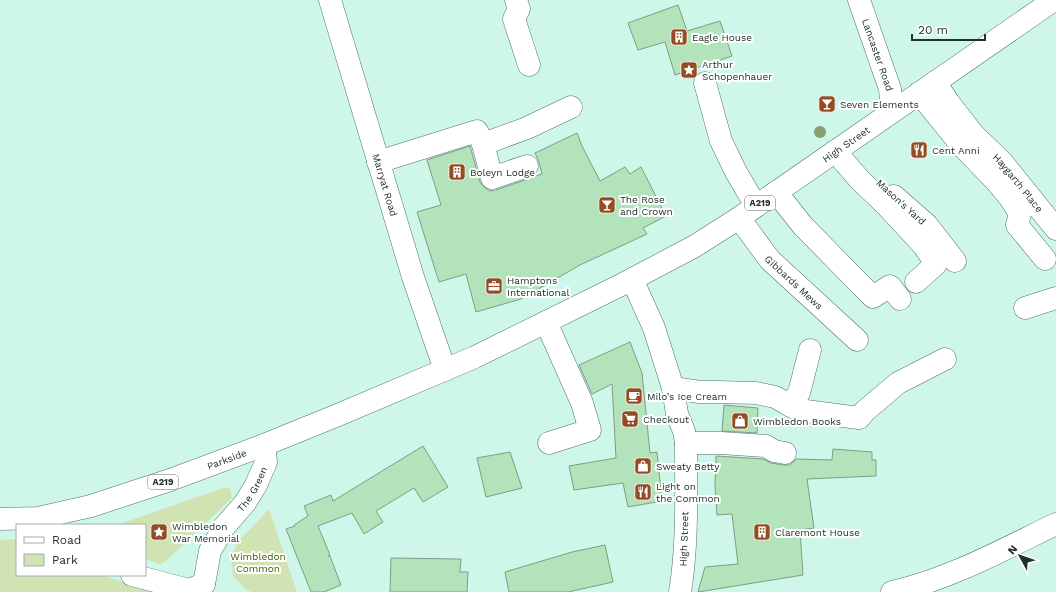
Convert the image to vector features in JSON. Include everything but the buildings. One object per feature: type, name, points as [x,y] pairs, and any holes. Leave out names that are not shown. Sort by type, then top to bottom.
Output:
[{"type":"street","name":"Marryat Road","points":[[330,0],[413,277],[445,370]]},
{"type":"street","points":[[516,0],[519,9],[514,19],[529,65]]},
{"type":"street","name":"Lancaster Road","points":[[859,0],[890,89],[892,112]]},
{"type":"street","name":"High Street","points":[[445,370],[546,322],[695,246],[748,212],[1054,0]]},
{"type":"street","name":"Gibbards Mews","points":[[705,84],[721,141],[736,172],[748,212],[770,260],[857,340]]},
{"type":"street","points":[[927,87],[962,146],[996,180],[1010,198],[1020,214],[1018,225],[1045,259]]},
{"type":"street","name":"Haygarth Place","points":[[927,87],[949,103],[974,135],[1002,162],[1056,229]]},
{"type":"street","points":[[483,144],[527,128],[571,107]]},
{"type":"street","points":[[378,162],[477,132],[483,144],[492,178],[527,166]]},
{"type":"street","points":[[839,148],[859,179],[886,205],[924,246],[936,264],[916,282]]},
{"type":"street","name":"Mason's Yard","points":[[839,148],[927,225],[955,261]]},
{"type":"street","points":[[776,192],[804,226],[856,282],[873,297],[890,286],[900,299]]},
{"type":"street","name":"High Street","points":[[632,279],[654,328],[673,388],[677,414],[684,431],[686,443],[684,566],[680,592]]},
{"type":"street","points":[[546,322],[582,403],[590,430],[549,442]]},
{"type":"street","points":[[789,405],[799,393],[810,350]]},
{"type":"street","points":[[673,388],[700,392],[756,393],[775,397],[798,410],[859,418],[865,411],[898,383],[945,359]]},
{"type":"street","name":"Parkside","points":[[0,519],[62,519],[91,506],[170,480],[264,445],[445,370]]},
{"type":"street","points":[[686,443],[721,443],[766,446],[774,451],[785,452]]},
{"type":"street","name":"The Green","points":[[208,588],[210,551],[224,527],[245,503],[259,480],[266,462],[264,445]]},
{"type":"street","points":[[892,592],[956,571],[1056,524]]},
{"type":"street","points":[[133,581],[189,590],[208,588]]},
{"type":"green space","points":[[226,487],[230,489],[232,498],[166,561],[160,564],[146,559],[146,524],[120,524]]},
{"type":"green space","name":"Wimbledon Common","points":[[269,509],[297,592],[252,592],[246,590],[233,576],[231,555],[239,541]]},
{"type":"green space","points":[[16,539],[16,576],[105,576],[152,592],[0,592],[0,540]]},
{"type":"place","name":"Eagle House","points":[[679,37]]},
{"type":"place","name":"Arthur Schopenhauer","points":[[689,70]]},
{"type":"place","name":"Seven Elements","points":[[827,104]]},
{"type":"place","name":"Cent Anni","points":[[919,150]]},
{"type":"place","name":"Boleyn Lodge","points":[[457,172]]},
{"type":"place","name":"The Rose and Crown","points":[[607,205]]},
{"type":"place","name":"Hamptons International","points":[[494,286]]},
{"type":"place","name":"Milo’s Ice Cream","points":[[634,396]]},
{"type":"place","name":"Checkout","points":[[630,419]]},
{"type":"place","name":"Wimbledon Books","points":[[740,421]]},
{"type":"place","name":"Sweaty Betty","points":[[643,466]]},
{"type":"place","name":"Light on the Common","points":[[643,492]]},
{"type":"place","name":"Wimbledon War Memorial","points":[[159,532]]},
{"type":"place","name":"Claremont House","points":[[762,532]]}]
